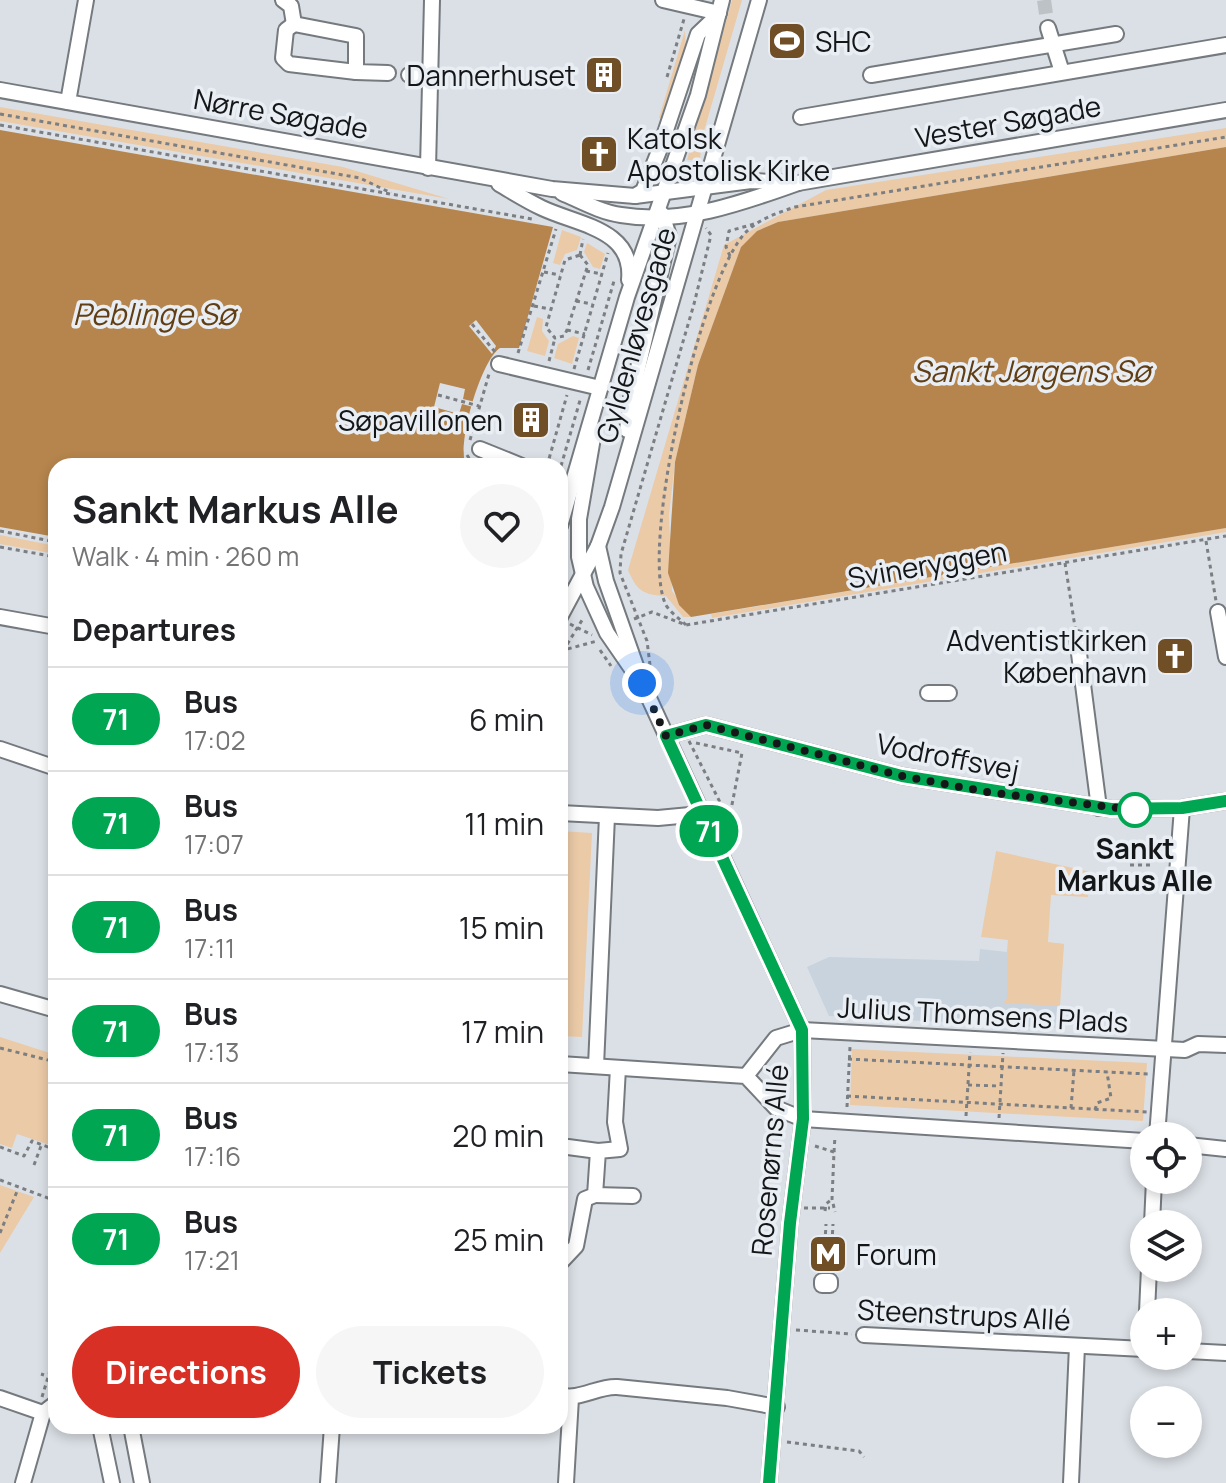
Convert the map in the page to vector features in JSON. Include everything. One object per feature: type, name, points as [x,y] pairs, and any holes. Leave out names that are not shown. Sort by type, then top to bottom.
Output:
[{"type":"street","points":[[68,102],[86,0]]},
{"type":"street","points":[[283,0],[291,6],[294,24]]},
{"type":"street","points":[[428,168],[432,0]]},
{"type":"street","points":[[663,0],[720,7]]},
{"type":"street","name":"Gyldenløvesgade","points":[[568,603],[598,546],[624,467],[759,0]]},
{"type":"street","points":[[635,196],[643,191],[659,151],[698,34],[720,7]]},
{"type":"street","name":"Gyldenløvesgade","points":[[568,466],[600,388],[627,297],[661,210],[698,95],[720,7]]},
{"type":"street","points":[[356,72],[356,36],[294,24],[286,30],[283,58],[289,64],[356,72],[388,73]]},
{"type":"street","points":[[1048,28],[1062,72]]},
{"type":"street","points":[[871,75],[1116,34]]},
{"type":"street","points":[[801,117],[1226,45]]},
{"type":"street","points":[[409,75],[430,76]]},
{"type":"street","name":"Nørre Søgade","points":[[0,90],[370,154],[490,179],[552,189],[635,196],[661,210]]},
{"type":"street","name":"Vester Søgade","points":[[661,210],[697,213],[750,200],[798,183],[1226,110]]},
{"type":"street","points":[[490,179],[544,209],[572,218],[616,241],[624,249],[630,266],[627,297]]},
{"type":"street","name":"Vester Søgade","points":[[661,210],[705,189],[751,181],[798,183]]},
{"type":"street","name":"Nørre Søgade","points":[[552,189],[603,210],[661,210]]},
{"type":"street","points":[[624,467],[631,398],[669,236],[661,210]]},
{"type":"street","points":[[497,358],[600,388]]},
{"type":"street","name":"Rosenørns Allé","points":[[600,388],[578,533],[583,576],[616,651],[642,683]]},
{"type":"street","points":[[480,449],[502,458]]},
{"type":"street","name":"Rosenørns Allé","points":[[598,546],[603,572],[642,683],[802,1030],[803,1119],[792,1207],[769,1483]]},
{"type":"street","points":[[1218,612],[1226,657]]},
{"type":"street","points":[[0,617],[48,626]]},
{"type":"street","points":[[1077,638],[1099,808]]},
{"type":"street","points":[[928,693],[949,693]]},
{"type":"street","name":"Vodroffsvej","points":[[666,736],[706,725],[902,776],[1099,808],[1182,808],[1226,801]]},
{"type":"street","points":[[0,749],[48,765]]},
{"type":"street","points":[[1158,1122],[1182,808]]},
{"type":"street","points":[[568,814],[658,818],[701,814]]},
{"type":"street","points":[[596,1066],[607,816]]},
{"type":"street","points":[[0,994],[48,1008]]},
{"type":"street","points":[[746,1076],[776,1038],[802,1030]]},
{"type":"street","name":"Julius Thomsens Plads","points":[[802,1030],[1185,1050],[1198,1044],[1226,1045]]},
{"type":"street","points":[[568,1064],[746,1076],[776,1108],[803,1119],[964,1132],[1130,1140]]},
{"type":"street","points":[[568,1147],[598,1151],[620,1149],[615,1122],[618,1068]]},
{"type":"street","points":[[1202,1146],[1226,1149]]},
{"type":"street","points":[[595,1195],[598,1151]]},
{"type":"street","points":[[568,1254],[576,1246],[585,1199],[595,1195],[633,1196]]},
{"type":"street","name":"Steenstrups Allé","points":[[864,1335],[1130,1348]]},
{"type":"street","points":[[1071,1483],[1077,1346]]},
{"type":"street","points":[[1202,1352],[1226,1353]]},
{"type":"street","points":[[568,1396],[617,1387],[727,1398],[777,1407]]},
{"type":"street","points":[[0,1398],[43,1413]]},
{"type":"street","points":[[23,1483],[43,1413],[48,1409]]},
{"type":"street","points":[[102,1434],[112,1483]]},
{"type":"street","points":[[133,1434],[142,1483]]},
{"type":"street","points":[[328,1483],[331,1434]]},
{"type":"street","points":[[566,1434],[566,1483]]},
{"type":"path","points":[[0,114],[360,178],[393,195]]},
{"type":"path","points":[[34,131],[36,120]]},
{"type":"path","points":[[0,125],[543,221]]},
{"type":"path","points":[[730,256],[726,247],[729,231],[795,207],[1226,137]]},
{"type":"path","points":[[307,179],[308,168]]},
{"type":"path","name":"Svineryggen","points":[[697,213],[711,235],[621,554],[620,573],[638,618],[660,613],[686,625],[1226,536]]},
{"type":"path","points":[[686,625],[665,604],[660,558],[664,482],[703,326],[730,256],[745,233],[757,223]]},
{"type":"path","points":[[511,352],[520,354],[558,224]]},
{"type":"path","points":[[580,255],[584,238],[596,245]]},
{"type":"path","points":[[567,458],[585,334],[609,252]]},
{"type":"path","points":[[555,338],[564,336],[567,330],[588,265],[580,255]]},
{"type":"path","points":[[555,338],[546,327],[561,275],[569,256],[580,255]]},
{"type":"path","points":[[586,271],[602,274]]},
{"type":"path","points":[[544,272],[561,275]]},
{"type":"path","points":[[550,458],[615,279]]},
{"type":"path","points":[[576,301],[593,304]]},
{"type":"path","points":[[534,306],[551,310]]},
{"type":"path","points":[[468,458],[467,450],[479,406],[497,358],[472,324]]},
{"type":"path","points":[[567,330],[585,334]]},
{"type":"path","points":[[548,362],[555,338]]},
{"type":"path","points":[[438,395],[479,406]]},
{"type":"path","points":[[0,531],[48,540]]},
{"type":"path","points":[[1206,539],[1218,612]]},
{"type":"path","points":[[0,547],[48,556]]},
{"type":"path","points":[[1065,561],[1077,638]]},
{"type":"path","points":[[568,622],[600,637]]},
{"type":"path","points":[[568,649],[596,643]]},
{"type":"path","points":[[710,833],[729,820],[742,753],[689,741],[729,820]]},
{"type":"path","points":[[1130,865],[1152,865]]},
{"type":"path","points":[[852,1034],[847,1096],[1158,1113]]},
{"type":"path","points":[[964,1132],[971,1040]]},
{"type":"path","points":[[998,1133],[1004,1041]]},
{"type":"path","points":[[0,1048],[48,1060]]},
{"type":"path","points":[[848,1059],[1160,1075]]},
{"type":"path","points":[[1071,1108],[1074,1070]]},
{"type":"path","points":[[1095,1110],[1097,1103],[1111,1098],[1107,1072]]},
{"type":"path","points":[[968,1085],[1001,1086]]},
{"type":"path","points":[[830,1210],[836,1122]]},
{"type":"path","points":[[0,1147],[24,1156],[29,1143],[48,1147]]},
{"type":"path","points":[[34,1165],[41,1145]]},
{"type":"path","points":[[813,1146],[834,1152]]},
{"type":"path","points":[[0,1180],[48,1198]]},
{"type":"path","points":[[25,1190],[28,1183]]},
{"type":"path","points":[[0,1233],[19,1187]]},
{"type":"path","points":[[830,1210],[826,1204],[832,1199]]},
{"type":"path","points":[[792,1207],[830,1210]]},
{"type":"path","name":"Steenstrups Allé","points":[[782,1328],[864,1335]]},
{"type":"path","points":[[43,1413],[42,1396],[48,1379]]},
{"type":"path","points":[[773,1441],[859,1451],[864,1457]]},
{"type":"shaded area","points":[[732,0],[742,0],[702,138],[700,160],[687,160]]},
{"type":"shaded area","points":[[685,30],[686,50],[664,119],[659,118]]},
{"type":"shaded area","points":[[0,107],[343,167],[449,199],[0,121]]},
{"type":"shaded area","points":[[1226,128],[1226,147],[778,222],[757,231],[741,247],[698,365],[675,462],[669,515],[672,591],[691,617],[683,617],[666,596],[646,593],[634,583],[628,570],[724,245],[826,190]]},
{"type":"shaded area","points":[[562,230],[581,237],[577,250],[565,254],[560,265],[553,263]]},
{"type":"shaded area","points":[[587,243],[605,254],[600,269],[593,267],[584,252]]},
{"type":"shaded area","points":[[537,317],[543,319],[542,331],[549,341],[545,356],[527,351]]},
{"type":"shaded area","points":[[573,336],[579,338],[572,364],[554,358],[558,344]]},
{"type":"shaded area","points":[[1226,528],[1226,532],[712,618],[711,614]]},
{"type":"shaded area","points":[[0,535],[48,544],[48,553],[0,544]]},
{"type":"shaded area","points":[[568,832],[592,833],[582,1037],[568,1036]]},
{"type":"shaded area","points":[[996,851],[1091,872],[1088,897],[1051,895],[1048,942],[1064,944],[1060,1006],[1004,1003],[1007,998],[1008,940],[981,937]]},
{"type":"shaded area","points":[[1008,939],[1064,944],[1055,1028],[829,1016],[807,967],[829,957],[979,961],[980,949],[1007,952]]},
{"type":"shaded area","points":[[0,1037],[48,1052],[48,1144],[17,1134],[12,1148],[0,1144]]},
{"type":"shaded area","points":[[852,1049],[1147,1063],[1143,1121],[850,1105]]},
{"type":"shaded area","points":[[0,1185],[34,1197],[0,1253]]},
{"type":"water","name":"Peblinge Sø","points":[[0,130],[553,227],[519,348],[500,348],[478,385],[467,423],[465,458],[48,458],[48,536],[0,527]]},
{"type":"water","name":"Sankt Jørgens Sø","points":[[1226,147],[1226,528],[691,617],[679,605],[668,573],[675,462],[698,365],[741,247],[757,231],[778,222]]},
{"type":"pier","points":[[476,320],[496,346],[492,354],[469,326]]},
{"type":"pier","points":[[440,383],[465,389],[463,399],[475,402],[473,407],[462,404],[459,414],[434,407]]},
{"type":"tunnel","points":[[1044,0],[1048,28]]},
{"type":"bus line","name":"71","points":[[769,1483],[790,1223],[803,1119],[802,1030],[666,736],[706,725],[902,776],[987,792],[1111,809],[1182,808],[1226,801]]},
{"type":"place","name":"SHC","points":[[787,41]]},
{"type":"place","name":"Dannerhuset","points":[[604,75]]},
{"type":"place","name":"Katolsk Apostolisk Kirke","points":[[599,154]]},
{"type":"place","name":"Søpavillonen","points":[[531,420]]},
{"type":"place","name":"Adventistkirken København","points":[[1175,656]]},
{"type":"place","name":"Sankt Markus Alle","points":[[1135,810]]},
{"type":"place","name":"Forum","points":[[828,1254]]},
{"type":"route","points":[[642,683],[666,736],[706,725],[902,776],[987,792],[1135,810]]}]
